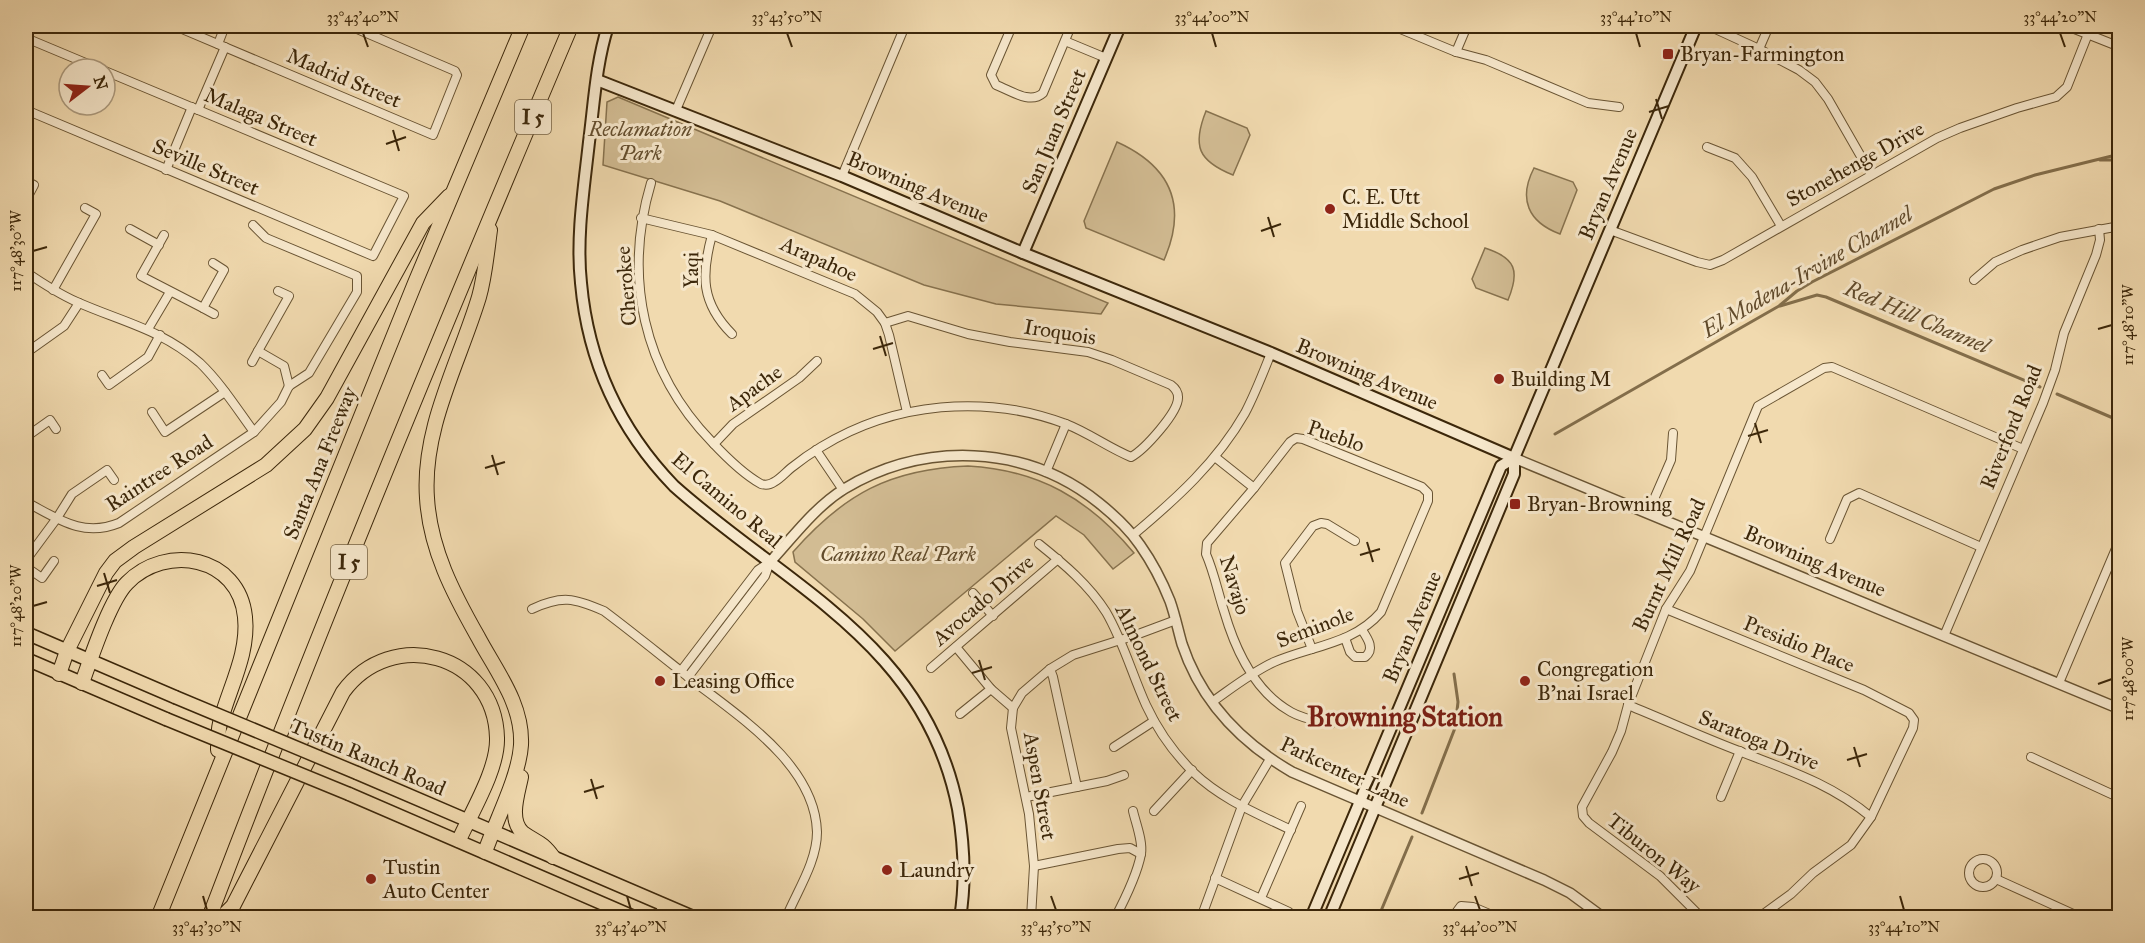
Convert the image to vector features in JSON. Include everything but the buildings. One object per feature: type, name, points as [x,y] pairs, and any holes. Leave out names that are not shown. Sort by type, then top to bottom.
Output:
[{"type":"highway","name":"Santa Ana Freeway","points":[[158,918],[523,26]]},
{"type":"highway","name":"I 5","points":[[208,918],[371,506],[572,26]]},
{"type":"highway","points":[[59,674],[93,596],[115,561],[266,465],[304,429],[327,398],[423,223],[454,191]]},
{"type":"highway","points":[[494,208],[480,295],[433,429],[428,463],[427,497],[430,525],[440,562],[474,630],[510,694],[518,716],[524,758],[515,803],[516,818],[520,829],[544,845],[553,857]]},
{"type":"highway","points":[[82,683],[111,610],[126,584],[144,570],[161,562],[182,559],[206,563],[220,572],[239,595],[245,614],[246,636],[219,725],[216,774]]},
{"type":"highway","points":[[221,918],[233,906],[343,692],[361,672],[378,662],[396,656],[412,654],[441,659],[464,671],[487,697],[494,716],[498,736],[491,769],[459,840]]},
{"type":"highway","points":[[485,852],[513,778],[520,756],[521,741]]},
{"type":"main road","name":"El Camino Real","points":[[608,26],[603,41],[597,80],[586,170],[580,250],[585,313],[594,355],[621,417],[644,453],[659,471],[688,500],[845,621],[875,649],[901,679],[925,719],[950,777],[960,823],[964,884],[960,918]]},
{"type":"main road","name":"San Juan Street","points":[[1023,253],[1120,26]]},
{"type":"main road","name":"Bryan Avenue","points":[[1329,918],[1514,474],[1514,458],[1696,26]]},
{"type":"main road","name":"Browning Avenue","points":[[597,80],[842,176],[1023,253],[1271,353],[1514,458]]},
{"type":"main road","name":"Bryan Avenue","points":[[1311,918],[1501,466],[1514,458]]},
{"type":"main road","name":"Tustin Ranch Road","points":[[26,633],[695,918]]},
{"type":"main road","name":"Tustin Ranch Road","points":[[26,659],[459,840],[636,918]]},
{"type":"street","name":"Madrid Street","points":[[175,26],[434,135],[457,75],[453,69],[350,26]]},
{"type":"street","points":[[166,170],[222,45],[225,26]]},
{"type":"street","points":[[676,110],[712,26]]},
{"type":"street","points":[[842,176],[905,26]]},
{"type":"street","points":[[1012,26],[991,75],[996,85],[1031,99],[1043,93],[1071,26]]},
{"type":"street","points":[[1393,26],[1456,52],[1486,60],[1588,103],[1619,108]]},
{"type":"street","points":[[1456,52],[1467,26]]},
{"type":"street","points":[[1709,26],[1760,49],[1799,70],[1815,82],[1828,99],[1871,174]]},
{"type":"street","points":[[1760,49],[1769,26]]},
{"type":"street","points":[[2067,26],[2120,47]]},
{"type":"street","name":"Stonehenge Drive","points":[[1610,230],[1697,262],[1710,265],[1723,260],[1871,174],[1959,128],[2056,97],[2067,87],[2088,34]]},
{"type":"street","points":[[26,38],[71,57]]},
{"type":"street","points":[[1065,41],[1106,58]]},
{"type":"street","name":"Malaga Street","points":[[117,76],[404,196],[374,256]]},
{"type":"street","name":"Seville Street","points":[[26,110],[374,256]]},
{"type":"street","points":[[1707,147],[1735,158],[1752,177],[1781,226]]},
{"type":"street","points":[[26,181],[34,185],[26,200]]},
{"type":"street","name":"Cherokee","points":[[651,183],[641,218],[638,268],[643,316],[660,367],[674,394],[714,444],[755,481],[766,485],[773,483],[816,450]]},
{"type":"street","points":[[53,290],[96,214],[85,208]]},
{"type":"street","name":"Arapahoe","points":[[641,218],[712,235],[855,294],[877,312],[885,323],[907,412]]},
{"type":"street","points":[[253,225],[266,237],[357,276],[357,292],[309,373],[289,386],[284,366],[258,351]]},
{"type":"street","points":[[1974,280],[1995,262],[2022,250],[2060,237],[2120,226]]},
{"type":"street","points":[[130,229],[159,245]]},
{"type":"street","name":"Riverford Road","points":[[1944,636],[2053,377],[2064,333],[2096,255],[2100,240],[2099,229]]},
{"type":"street","points":[[164,235],[141,276],[214,314]]},
{"type":"street","name":"Yaqi","points":[[712,235],[705,268],[705,286],[718,320],[732,334]]},
{"type":"street","points":[[203,308],[224,270],[213,263]]},
{"type":"street","points":[[26,272],[53,290],[79,303],[160,335],[200,364],[225,392],[254,432]]},
{"type":"street","points":[[252,362],[288,296],[278,291]]},
{"type":"street","points":[[148,329],[170,292]]},
{"type":"street","points":[[26,353],[64,326],[79,303]]},
{"type":"street","name":"Iroquois","points":[[885,323],[908,316],[989,338],[1088,352],[1171,385],[1178,396],[1173,411],[1144,448],[1131,457],[1066,424]]},
{"type":"street","points":[[102,375],[109,385],[148,357],[160,335]]},
{"type":"street","points":[[1133,535],[1185,490],[1215,457],[1246,411],[1271,353]]},
{"type":"street","name":"Apache","points":[[714,444],[733,424],[799,378],[817,361]]},
{"type":"street","name":"Burnt Mill Road","points":[[1583,816],[1582,807],[1612,752],[1666,609],[1690,571],[1758,406],[1824,369],[1832,368],[2024,449]]},
{"type":"street","name":"Raintree Road","points":[[26,502],[79,529],[105,529],[118,523],[254,432],[281,402],[289,386]]},
{"type":"street","points":[[152,412],[165,432],[225,392]]},
{"type":"street","points":[[843,490],[816,450],[863,426],[907,412],[948,407],[997,408],[1024,412],[1066,424],[1046,472]]},
{"type":"street","points":[[26,437],[50,420],[56,429]]},
{"type":"street","points":[[1648,513],[1671,460],[1673,433]]},
{"type":"street","name":"Pueblo","points":[[1205,548],[1290,442],[1296,438],[1422,486],[1428,494]]},
{"type":"street","name":"Parkcenter Lane","points":[[684,674],[765,576],[770,562],[815,512],[843,490],[894,466],[944,455],[992,457],[1023,463],[1073,484],[1110,512],[1133,535],[1155,568],[1170,600],[1191,666],[1212,702],[1241,736],[1270,759],[1292,772],[1544,880],[1570,893],[1604,918]]},
{"type":"street","points":[[1215,457],[1254,488]]},
{"type":"street","name":"Browning Avenue","points":[[1514,458],[1705,535],[2120,709]]},
{"type":"street","points":[[26,560],[72,494],[107,470],[114,480]]},
{"type":"street","points":[[1830,539],[1847,499],[1859,493],[1982,548]]},
{"type":"street","name":"Seminole","points":[[1212,702],[1275,662],[1345,638],[1372,624],[1382,612],[1428,501],[1428,494]]},
{"type":"street","points":[[1312,649],[1297,611],[1285,563],[1313,526],[1321,523],[1327,524],[1355,541]]},
{"type":"street","points":[[2059,683],[2120,539]]},
{"type":"street","name":"Almond Street","points":[[1039,544],[1072,570],[1104,609],[1154,721],[1169,744],[1192,771],[1220,795],[1291,831]]},
{"type":"street","name":"Navajo","points":[[1205,548],[1228,625],[1237,648],[1252,675],[1275,701],[1287,710],[1299,716],[1331,724]]},
{"type":"street","name":"Avocado Drive","points":[[931,668],[1058,559]]},
{"type":"street","points":[[26,567],[42,578],[54,561]]},
{"type":"street","points":[[973,593],[993,616]]},
{"type":"street","points":[[532,609],[551,600],[581,601],[604,611],[755,729],[783,757],[806,788],[814,808],[817,833],[813,857],[786,918]]},
{"type":"street","name":"Presidio Place","points":[[1666,609],[1864,690],[1909,713],[1914,720],[1913,728],[1871,817]]},
{"type":"street","name":"Aspen Street","points":[[1031,918],[1035,866],[1026,797],[1011,728],[1013,708],[1022,693],[1050,669],[1073,655],[1176,620]]},
{"type":"street","points":[[1345,638],[1350,652],[1355,657],[1365,657],[1370,648],[1362,630]]},
{"type":"street","points":[[956,647],[991,689],[1013,708]]},
{"type":"street","points":[[1050,669],[1077,787]]},
{"type":"street","points":[[960,714],[991,689]]},
{"type":"street","name":"Saratoga Drive","points":[[1628,705],[1740,752],[1796,772],[1852,802],[1871,817]]},
{"type":"street","points":[[1114,747],[1154,721]]},
{"type":"street","points":[[1721,797],[1740,752]]},
{"type":"street","points":[[2031,757],[2120,798]]},
{"type":"street","points":[[1201,918],[1242,807],[1270,759]]},
{"type":"street","points":[[1154,811],[1192,771]]},
{"type":"street","points":[[1026,797],[1107,781],[1124,775]]},
{"type":"street","points":[[1261,898],[1302,806]]},
{"type":"street","points":[[1115,918],[1141,854],[1133,811]]},
{"type":"street","name":"Tiburon Way","points":[[1583,816],[1589,824],[1660,876],[1702,918]]},
{"type":"street","points":[[1758,918],[1851,845],[1871,817]]},
{"type":"street","points":[[1035,866],[1118,849],[1130,848],[1141,854]]},
{"type":"street","points":[[1215,878],[1289,912]]},
{"type":"street","points":[[1996,879],[2082,918]]},
{"type":"street","points":[[658,918],[664,904]]},
{"type":"street","points":[[1452,918],[1461,906],[1473,907],[1499,918]]},
{"type":"green space","name":"Reclamation Park","points":[[618,97],[1108,303],[1101,314],[996,304],[924,285],[720,201],[603,165],[607,102]]},
{"type":"green space","points":[[1206,111],[1247,128],[1250,135],[1233,175],[1212,164],[1201,151],[1199,134]]},
{"type":"green space","points":[[1117,142],[1150,163],[1161,175],[1169,189],[1174,205],[1174,222],[1164,260],[1086,228],[1084,221]]},
{"type":"green space","points":[[1534,168],[1573,182],[1577,190],[1560,234],[1540,223],[1529,208],[1527,190]]},
{"type":"green space","points":[[1485,248],[1503,256],[1513,267],[1514,281],[1508,300],[1476,288],[1472,279]]},
{"type":"green space","name":"Camino Real Park","points":[[968,466],[1018,474],[1061,491],[1099,517],[1134,553],[1113,569],[1084,535],[1056,516],[895,651],[863,619],[795,562],[793,552],[831,515],[870,488],[915,473]]},
{"type":"waterway","name":"El Modena-Irvine Channel","points":[[1555,434],[1779,306],[1812,282],[1994,189],[2035,175],[2120,154]]},
{"type":"waterway","name":"El Modena-Irvine Channel","points":[[2100,160],[2120,160]]},
{"type":"waterway","name":"Red Hill Channel","points":[[1780,306],[1817,295],[1826,297],[2040,387]]},
{"type":"waterway","name":"Red Hill Channel","points":[[2057,394],[2120,421]]},
{"type":"waterway","name":"El Modena-Irvine Channel","points":[[1422,813],[1455,728],[1458,702],[1454,674]]},
{"type":"waterway","name":"El Modena-Irvine Channel","points":[[1378,918],[1412,837]]},
{"type":"place","name":"Bryan-Farmington","points":[[1668,54]]},
{"type":"place","name":"C. E. Utt Middle School","points":[[1330,209]]},
{"type":"place","name":"Building M","points":[[1499,379]]},
{"type":"place","name":"Bryan-Browning","points":[[1515,504]]},
{"type":"place","name":"Leasing Office","points":[[660,681]]},
{"type":"place","name":"Congregation B'nai Israel","points":[[1525,681]]},
{"type":"place","name":"Laundry","points":[[887,870]]},
{"type":"place","name":"Tustin Auto Center","points":[[371,879]]},
{"type":"district","name":"Browning Station","points":[[1405,716]]}]
